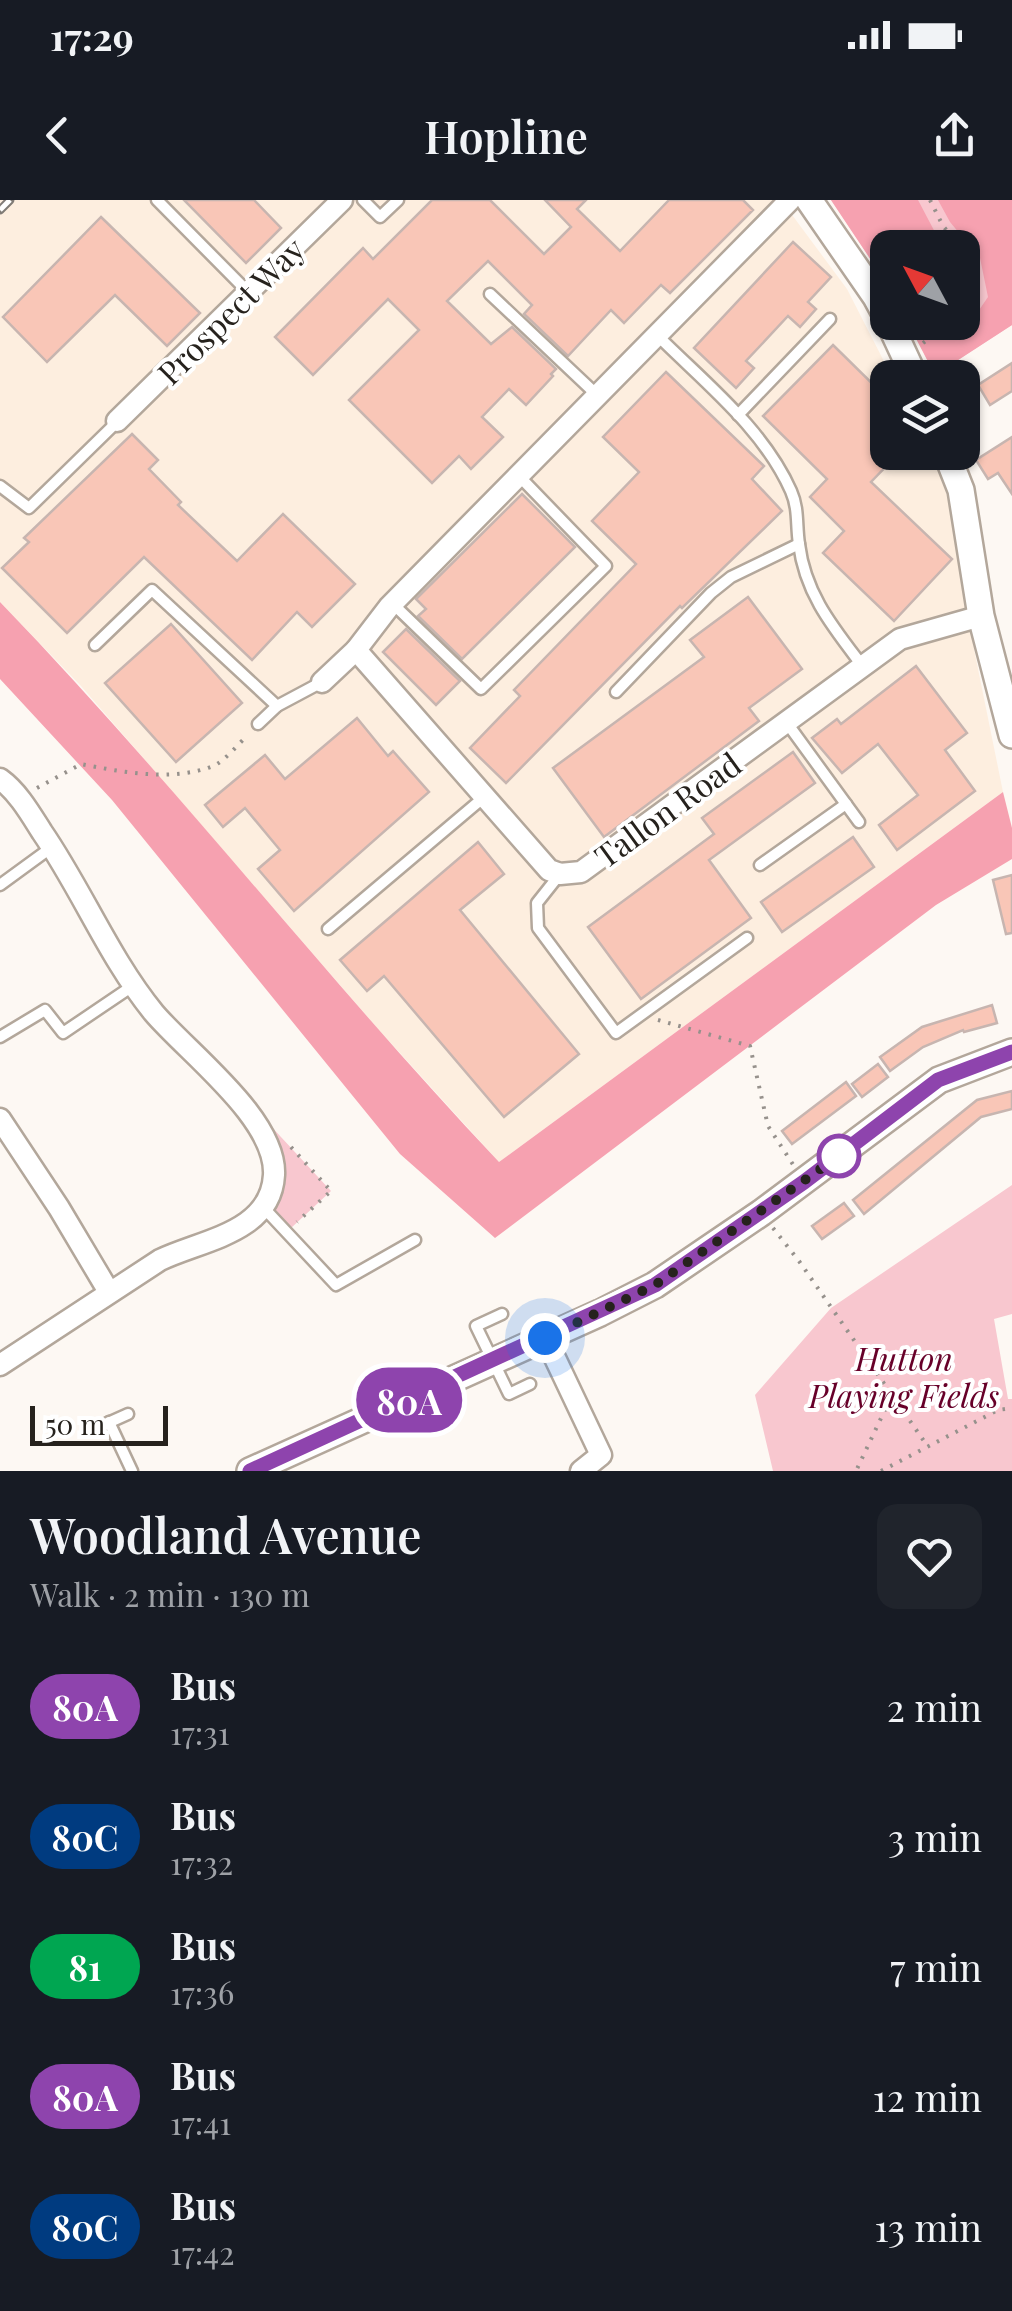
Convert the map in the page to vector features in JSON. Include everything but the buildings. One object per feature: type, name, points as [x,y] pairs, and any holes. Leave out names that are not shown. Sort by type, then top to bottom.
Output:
[{"type":"street","name":"Prospect Way","points":[[118,421],[342,200]]},
{"type":"street","points":[[322,682],[356,650],[392,603],[790,200]]},
{"type":"street","points":[[810,200],[870,288]]},
{"type":"street","points":[[953,470],[961,490],[982,616],[1012,735]]},
{"type":"street","name":"Tallon Road","points":[[356,650],[548,870],[560,874],[581,872],[900,639],[982,616]]},
{"type":"street","points":[[0,778],[21,799],[154,1013],[266,1139],[274,1176],[252,1221],[173,1254],[0,1365]]},
{"type":"street","points":[[250,1471],[655,1285],[804,1182],[938,1080],[1012,1052]]},
{"type":"street","points":[[0,1119],[109,1292]]},
{"type":"street","points":[[545,1338],[601,1455],[582,1471]]},
{"type":"lane","points":[[157,200],[248,292]]},
{"type":"lane","points":[[363,200],[380,217],[398,200]]},
{"type":"lane","points":[[490,294],[596,395]]},
{"type":"lane","points":[[738,415],[830,320]]},
{"type":"lane","points":[[657,335],[761,439],[793,495],[810,590],[824,616],[862,664]]},
{"type":"lane","points":[[0,486],[29,508],[118,421]]},
{"type":"lane","points":[[392,603],[481,690],[606,566],[520,476]]},
{"type":"lane","points":[[616,692],[711,593],[731,577],[799,544]]},
{"type":"lane","points":[[95,644],[152,590],[277,706]]},
{"type":"lane","points":[[258,724],[277,706],[322,682]]},
{"type":"lane","points":[[786,722],[859,822]]},
{"type":"lane","points":[[328,929],[483,798]]},
{"type":"lane","points":[[760,864],[846,804]]},
{"type":"lane","points":[[0,884],[52,847]]},
{"type":"lane","points":[[560,874],[537,903],[538,928],[616,1033],[747,938]]},
{"type":"lane","points":[[0,1038],[46,1010],[63,1034],[134,984]]},
{"type":"lane","points":[[262,1206],[336,1285],[414,1240]]},
{"type":"lane","points":[[502,1314],[476,1326],[508,1394],[530,1384]]},
{"type":"lane","points":[[90,1431],[128,1414]]},
{"type":"lane","points":[[109,1422],[132,1471]]},
{"type":"path","points":[[930,200],[946,230]]},
{"type":"path","points":[[916,360],[935,340]]},
{"type":"path","points":[[21,799],[56,775],[81,764],[178,774],[216,765],[258,724]]},
{"type":"path","points":[[642,1015],[750,1046],[768,1126],[804,1182]]},
{"type":"path","points":[[254,1123],[268,1122],[331,1191],[286,1232]]},
{"type":"path","points":[[760,1213],[800,1260],[927,1446]]},
{"type":"path","points":[[856,1471],[892,1395]]},
{"type":"path","points":[[881,1471],[998,1410],[1012,1408]]},
{"type":"shaded area","points":[[0,200],[781,200],[847,289],[883,360],[870,360],[870,470],[937,470],[952,508],[975,654],[1003,792],[499,1162],[379,1030],[81,686],[0,602]]},
{"type":"shaded area","points":[[831,200],[918,200],[934,230],[870,230],[870,258]]},
{"type":"shaded area","points":[[938,200],[1012,200],[1012,325],[958,360],[927,360],[917,340],[980,340],[980,309],[988,297],[980,258],[980,230],[957,230]]},
{"type":"shaded area","points":[[0,602],[127,740],[499,1162],[1003,792],[1012,828],[1012,859],[936,905],[495,1238],[400,1154],[112,800],[0,679]]},
{"type":"green space","points":[[831,200],[1012,200],[1012,325],[958,360],[927,360],[917,340],[980,340],[980,230],[870,230],[870,258]]},
{"type":"green space","points":[[268,1123],[331,1191],[291,1228],[274,1209],[284,1172]]},
{"type":"green space","name":"Hutton Playing Fields","points":[[1012,1185],[1012,1314],[994,1319],[1008,1399],[1012,1399],[1012,1471],[773,1471],[755,1395],[831,1308]]},
{"type":"railway","points":[[0,210],[10,200]]},
{"type":"bus line","name":"80A","points":[[250,1471],[655,1285],[804,1182],[938,1080],[1012,1052]]},
{"type":"route","points":[[545,1338],[655,1285],[839,1156]]}]
